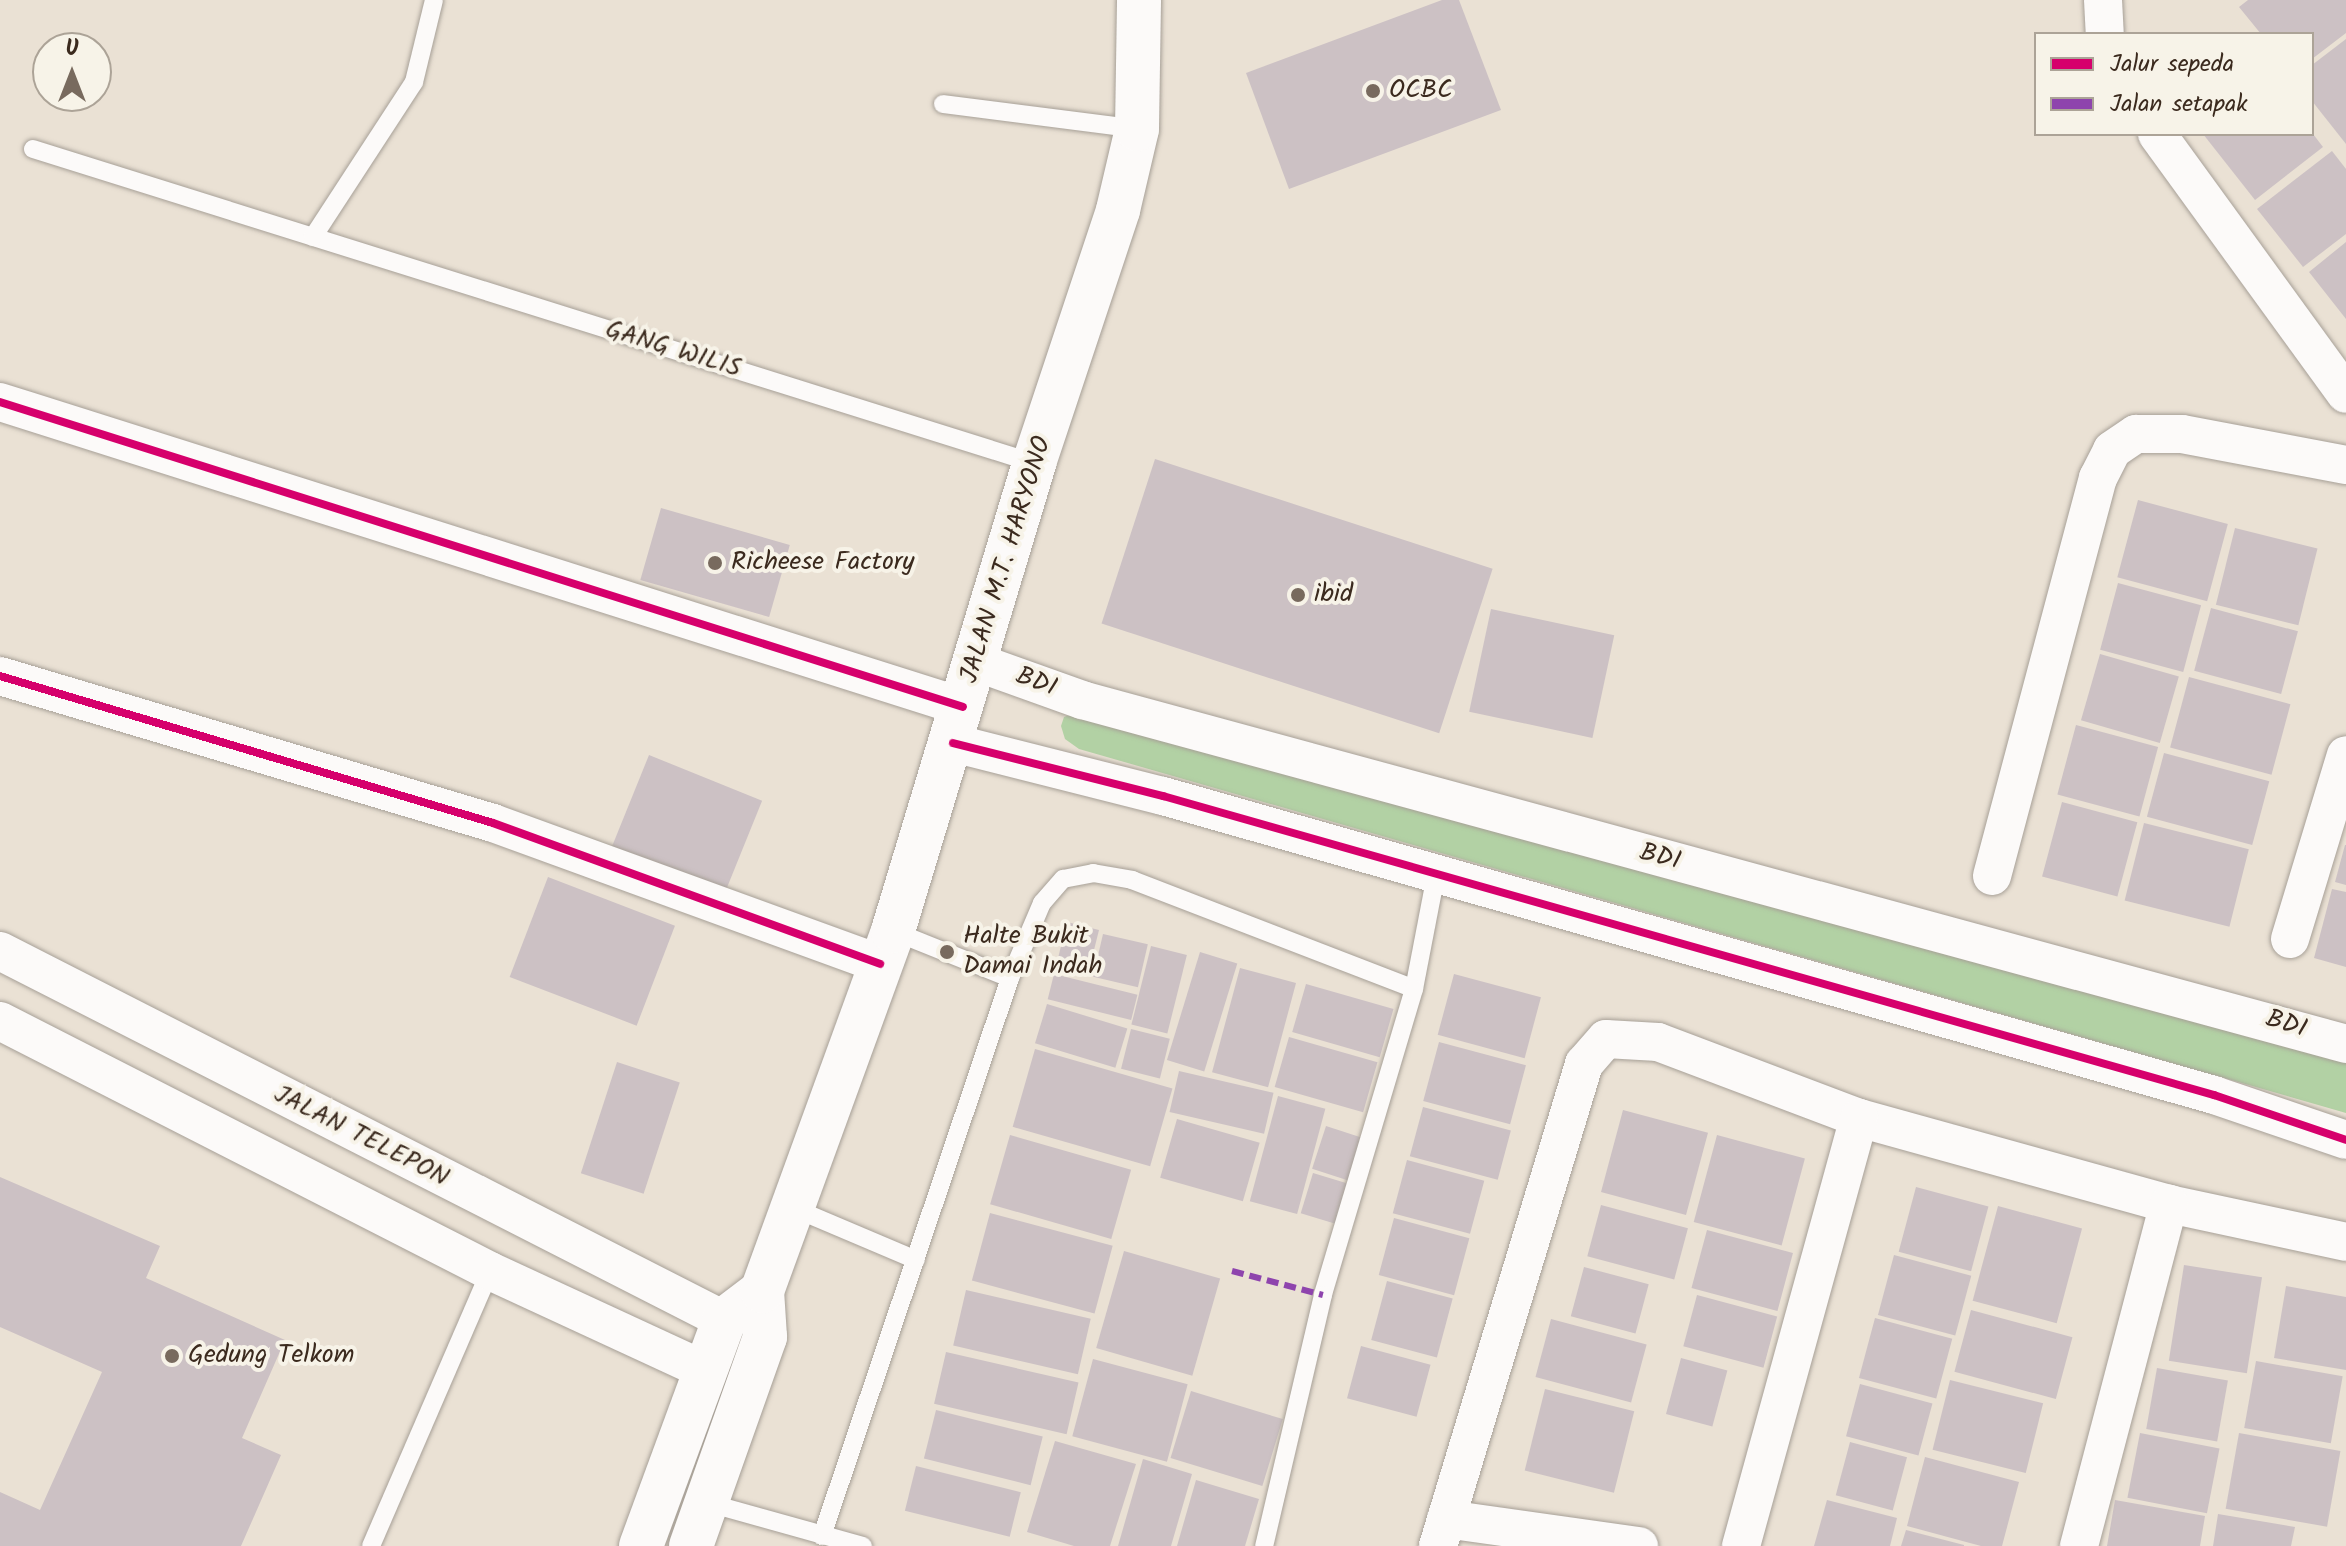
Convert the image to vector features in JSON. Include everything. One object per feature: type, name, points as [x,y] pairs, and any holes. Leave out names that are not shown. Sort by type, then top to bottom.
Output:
[{"type":"main road","name":"JALAN M.T. HARYONO","points":[[691,1546],[765,1337],[762,1291],[796,1209],[887,948],[958,725],[1034,463],[1118,210],[1137,129],[1139,0]]},
{"type":"main road","points":[[641,1546],[724,1320],[762,1291]]},
{"type":"main road","points":[[724,1320],[765,1337]]},
{"type":"main road","points":[[704,1370],[745,1387]]},
{"type":"street","points":[[2103,0],[2105,32]]},
{"type":"street","points":[[2158,136],[2346,394]]},
{"type":"street","points":[[0,402],[1163,796],[2214,1095],[2346,1140]]},
{"type":"street","points":[[1992,876],[2098,478],[2112,450],[2136,434],[2182,434],[2346,465]]},
{"type":"street","name":"BDI","points":[[976,662],[1082,700],[2346,1044]]},
{"type":"street","points":[[0,676],[493,823],[887,948]]},
{"type":"street","points":[[2290,939],[2346,755]]},
{"type":"street","name":"JALAN TELEPON","points":[[0,951],[724,1320]]},
{"type":"street","points":[[0,1021],[490,1271],[704,1370]]},
{"type":"street","points":[[1639,1546],[1442,1532],[1584,1064],[1606,1039],[1658,1042],[1859,1118],[2169,1204],[2346,1242]]},
{"type":"street","points":[[1741,1546],[1859,1118]]},
{"type":"street","points":[[2079,1546],[2169,1204]]},
{"type":"lane","points":[[313,237],[414,82],[434,0]]},
{"type":"lane","points":[[943,104],[1137,129]]},
{"type":"lane","name":"GANG WILIS","points":[[33,149],[1034,463]]},
{"type":"lane","points":[[822,1536],[1010,978],[1042,903],[1063,879],[1093,873],[1132,880],[1414,989]]},
{"type":"lane","points":[[1264,1546],[1323,1295],[1414,989],[1436,875]]},
{"type":"lane","points":[[887,948],[1010,978]]},
{"type":"lane","points":[[796,1209],[916,1260]]},
{"type":"lane","points":[[371,1546],[490,1271]]},
{"type":"lane","points":[[705,1502],[863,1546]]},
{"type":"green space","points":[[1077,712],[2346,1062],[2346,1113],[1079,749],[1065,739],[1061,726],[1064,717]]},
{"type":"building","name":"OCBC","points":[[1442,0],[1459,0],[1501,110],[1289,189],[1246,73]]},
{"type":"building","points":[[2248,0],[2346,0],[2346,33],[2314,57],[2314,32],[2259,32],[2239,7]]},
{"type":"building","points":[[2346,39],[2346,144],[2314,104],[2314,63]]},
{"type":"building","points":[[2314,135],[2323,147],[2255,200],[2205,136]]},
{"type":"building","points":[[2332,151],[2346,169],[2346,234],[2303,267],[2257,209]]},
{"type":"building","points":[[2346,242],[2346,319],[2309,272]]},
{"type":"building","name":"ibid","points":[[1155,459],[1493,569],[1439,733],[1102,624]]},
{"type":"building","points":[[2138,500],[2228,524],[2207,601],[2117,577]]},
{"type":"building","name":"Richeese Factory","points":[[661,508],[790,545],[769,617],[640,580]]},
{"type":"building","points":[[2235,528],[2317,549],[2298,625],[2216,605]]},
{"type":"building","points":[[2118,583],[2201,605],[2183,672],[2100,650]]},
{"type":"building","points":[[2211,608],[2298,631],[2281,694],[2194,671]]},
{"type":"building","points":[[1491,609],[1614,635],[1592,738],[1469,712]]},
{"type":"building","points":[[2100,654],[2179,677],[2160,743],[2081,720]]},
{"type":"building","points":[[2189,677],[2290,704],[2272,775],[2170,748]]},
{"type":"building","points":[[2076,725],[2158,747],[2139,817],[2057,795]]},
{"type":"building","points":[[2164,753],[2269,781],[2252,845],[2147,817]]},
{"type":"building","points":[[649,755],[762,801],[723,898],[610,852]]},
{"type":"building","points":[[2062,802],[2137,822],[2117,897],[2042,876]]},
{"type":"building","points":[[2144,823],[2249,849],[2229,927],[2125,901]]},
{"type":"building","points":[[2346,845],[2346,885],[2335,882]]},
{"type":"building","points":[[548,877],[675,926],[637,1026],[510,977]]},
{"type":"building","points":[[2332,889],[2346,892],[2346,967],[2314,958]]},
{"type":"building","points":[[1067,922],[1099,930],[1088,975],[1056,967]]},
{"type":"building","points":[[1103,934],[1148,944],[1138,987],[1093,977]]},
{"type":"building","points":[[1151,946],[1187,955],[1167,1034],[1131,1025]]},
{"type":"building","points":[[1200,952],[1237,963],[1204,1071],[1167,1060]]},
{"type":"building","points":[[1240,968],[1296,983],[1268,1087],[1212,1072]]},
{"type":"building","points":[[1054,974],[1137,995],[1131,1020],[1048,999]]},
{"type":"building","points":[[1454,974],[1541,997],[1525,1058],[1438,1035]]},
{"type":"building","points":[[1306,984],[1393,1009],[1380,1057],[1292,1032]]},
{"type":"building","points":[[1047,1004],[1127,1029],[1115,1068],[1035,1043]]},
{"type":"building","points":[[1131,1029],[1170,1039],[1160,1078],[1121,1069]]},
{"type":"building","points":[[1289,1037],[1377,1062],[1363,1112],[1275,1087]]},
{"type":"building","points":[[1439,1042],[1526,1065],[1510,1124],[1423,1101]]},
{"type":"building","points":[[1035,1049],[1172,1088],[1150,1166],[1013,1127]]},
{"type":"building","points":[[617,1062],[680,1082],[644,1194],[581,1173]]},
{"type":"building","points":[[1179,1071],[1274,1093],[1264,1134],[1170,1112]]},
{"type":"building","points":[[1278,1096],[1325,1109],[1297,1214],[1250,1201]]},
{"type":"building","points":[[1423,1107],[1511,1131],[1498,1180],[1410,1156]]},
{"type":"building","points":[[1623,1110],[1708,1133],[1686,1215],[1601,1192]]},
{"type":"building","points":[[1177,1119],[1260,1143],[1243,1201],[1160,1178]]},
{"type":"building","points":[[1326,1126],[1362,1138],[1348,1181],[1312,1169]]},
{"type":"building","points":[[1010,1135],[1131,1170],[1111,1239],[990,1204]]},
{"type":"building","points":[[1717,1135],[1805,1159],[1782,1245],[1694,1222]]},
{"type":"building","points":[[1407,1160],[1484,1181],[1470,1234],[1393,1213]]},
{"type":"building","points":[[1313,1173],[1348,1184],[1336,1224],[1301,1213]]},
{"type":"building","name":"Gedung Telkom","points":[[0,1177],[160,1246],[146,1278],[285,1340],[242,1438],[281,1455],[241,1546],[0,1546],[0,1492],[40,1510],[102,1372],[0,1327]]},
{"type":"building","points":[[1916,1187],[1988,1206],[1971,1271],[1899,1252]]},
{"type":"building","points":[[1601,1205],[1688,1228],[1674,1279],[1587,1256]]},
{"type":"building","points":[[1998,1206],[2082,1229],[2057,1323],[1973,1301]]},
{"type":"building","points":[[990,1213],[1113,1246],[1095,1313],[972,1281]]},
{"type":"building","points":[[1394,1218],[1469,1238],[1454,1295],[1379,1275]]},
{"type":"building","points":[[1707,1230],[1793,1253],[1777,1311],[1691,1288]]},
{"type":"building","points":[[1124,1251],[1220,1279],[1192,1376],[1096,1348]]},
{"type":"building","points":[[1894,1255],[1971,1276],[1955,1336],[1878,1315]]},
{"type":"building","points":[[2184,1265],[2262,1277],[2247,1373],[2169,1361]]},
{"type":"building","points":[[1584,1267],[1649,1284],[1636,1334],[1571,1316]]},
{"type":"building","points":[[1387,1281],[1453,1299],[1437,1358],[1371,1340]]},
{"type":"building","points":[[2286,1286],[2346,1297],[2346,1370],[2274,1358]]},
{"type":"building","points":[[966,1290],[1091,1319],[1078,1374],[953,1346]]},
{"type":"building","points":[[1697,1295],[1777,1316],[1763,1368],[1683,1346]]},
{"type":"building","points":[[1971,1310],[2072,1337],[2056,1399],[1954,1372]]},
{"type":"building","points":[[1875,1318],[1952,1339],[1936,1399],[1859,1378]]},
{"type":"building","points":[[1551,1319],[1647,1345],[1631,1403],[1535,1377]]},
{"type":"building","points":[[1361,1346],[1431,1365],[1417,1417],[1347,1398]]},
{"type":"building","points":[[946,1352],[1079,1383],[1067,1434],[934,1404]]},
{"type":"building","points":[[1681,1358],[1727,1370],[1712,1426],[1666,1414]]},
{"type":"building","points":[[1093,1359],[1188,1384],[1167,1462],[1072,1436]]},
{"type":"building","points":[[2256,1361],[2343,1376],[2331,1443],[2244,1428]]},
{"type":"building","points":[[2157,1368],[2228,1381],[2217,1442],[2146,1429]]},
{"type":"building","points":[[1950,1380],[2043,1403],[2026,1473],[1933,1450]]},
{"type":"building","points":[[1860,1384],[1932,1403],[1918,1456],[1846,1436]]},
{"type":"building","points":[[1545,1389],[1634,1411],[1614,1493],[1525,1471]]},
{"type":"building","points":[[1191,1391],[1283,1419],[1262,1486],[1171,1458]]},
{"type":"building","points":[[936,1410],[1043,1437],[1031,1485],[924,1459]]},
{"type":"building","points":[[2140,1433],[2220,1448],[2207,1513],[2127,1498]]},
{"type":"building","points":[[2239,1433],[2340,1451],[2327,1527],[2226,1509]]},
{"type":"building","points":[[1055,1441],[1136,1464],[1110,1546],[1074,1546],[1027,1532]]},
{"type":"building","points":[[1850,1442],[1907,1457],[1893,1510],[1836,1495]]},
{"type":"building","points":[[1925,1457],[2019,1482],[2002,1546],[1981,1546],[1907,1526]]},
{"type":"building","points":[[1143,1459],[1192,1474],[1171,1546],[1118,1546]]},
{"type":"building","points":[[916,1466],[1021,1492],[1010,1537],[905,1511]]},
{"type":"building","points":[[1196,1480],[1259,1499],[1245,1546],[1177,1546]]},
{"type":"building","points":[[1827,1500],[1897,1518],[1890,1546],[1814,1546]]},
{"type":"building","points":[[2115,1500],[2205,1516],[2200,1546],[2107,1546]]},
{"type":"building","points":[[2218,1514],[2295,1527],[2291,1546],[2213,1546]]},
{"type":"building","points":[[1906,1530],[1964,1545],[1964,1546],[1901,1546]]},
{"type":"marked path","points":[[1232,1271],[1323,1295]]},
{"type":"cycle path","points":[[0,402],[963,707]]},
{"type":"cycle path","points":[[0,676],[493,823],[880,964]]},
{"type":"cycle path","points":[[953,743],[1163,796],[2214,1095],[2346,1140]]},
{"type":"place","name":"OCBC","points":[[1373,91]]},
{"type":"place","name":"Richeese Factory","points":[[715,563]]},
{"type":"place","name":"ibid","points":[[1298,595]]},
{"type":"place","name":"Halte Bukit Damai Indah","points":[[947,952]]},
{"type":"place","name":"Gedung Telkom","points":[[172,1356]]}]
